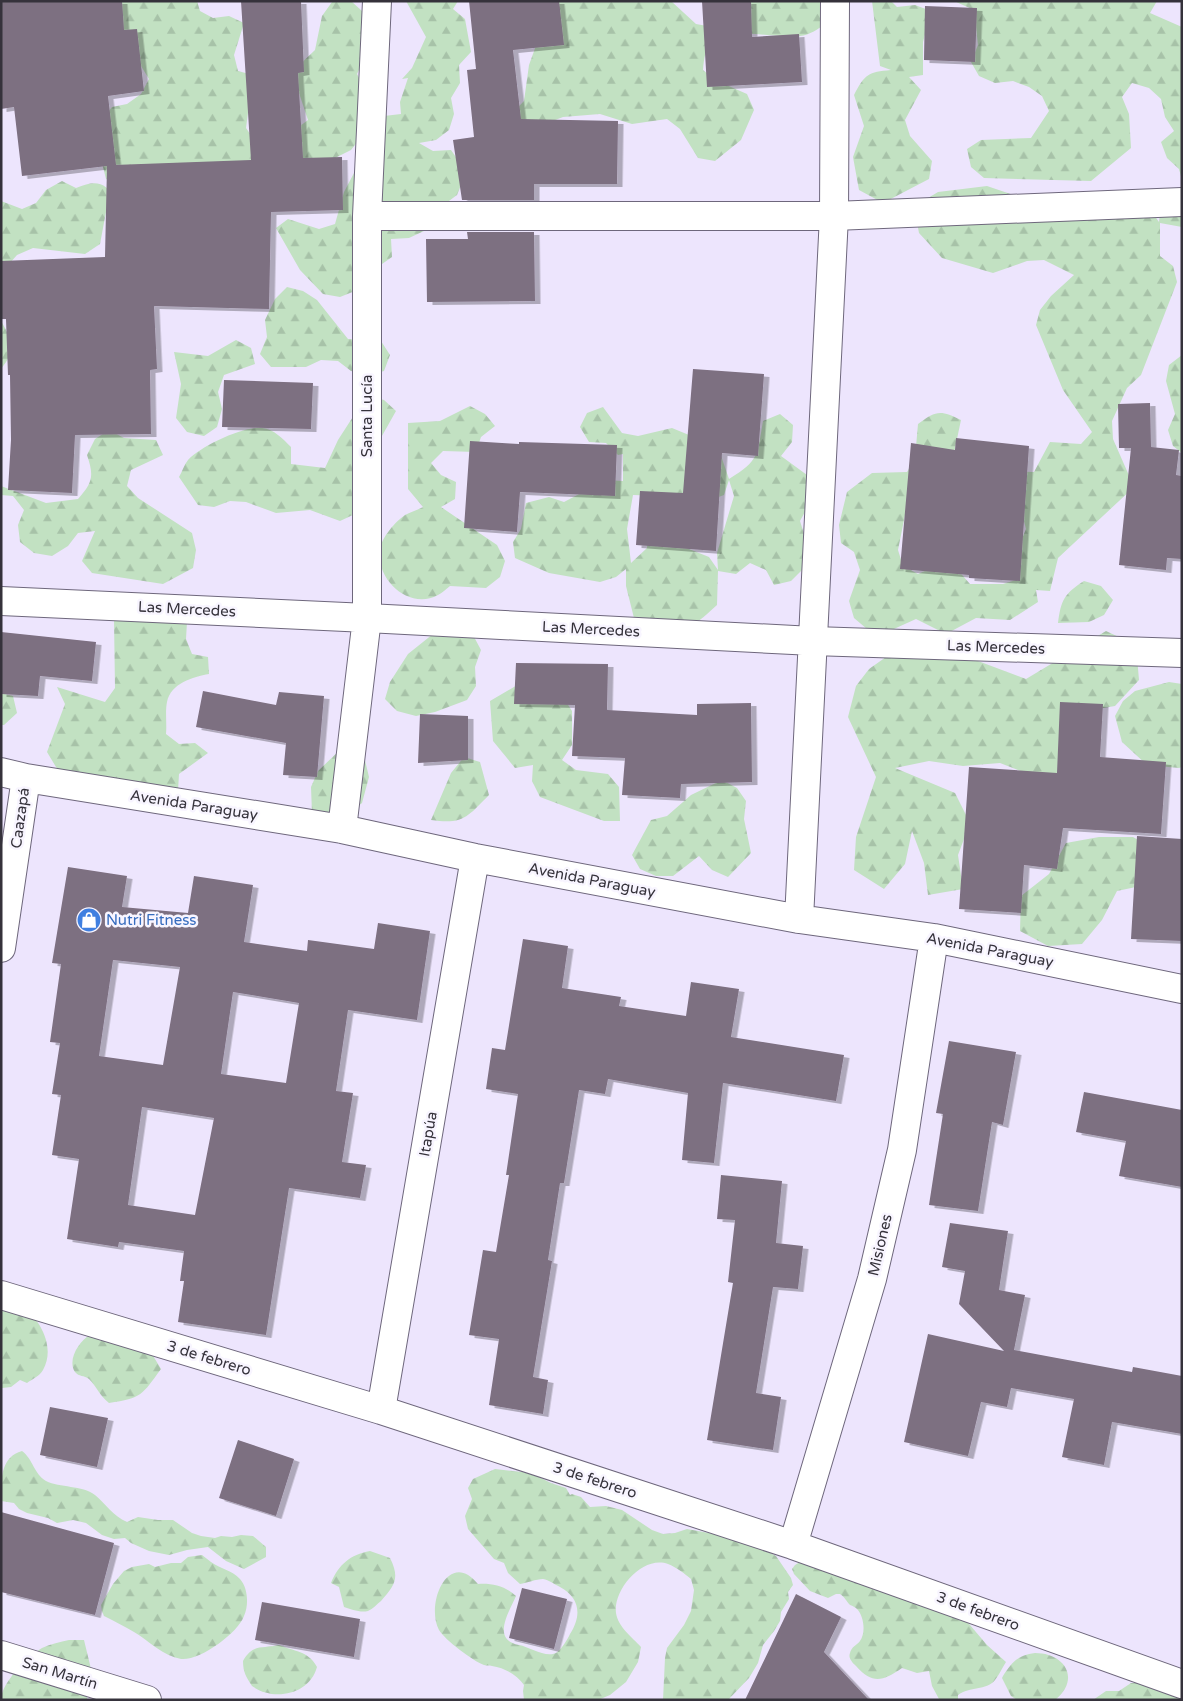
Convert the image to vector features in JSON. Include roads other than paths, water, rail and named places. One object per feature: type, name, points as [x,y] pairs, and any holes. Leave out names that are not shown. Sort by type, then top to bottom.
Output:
[{"type":"street","name":"Santa Lucía","points":[[342,829],[367,618],[367,216],[377,1]]},
{"type":"street","points":[[799,919],[834,216],[835,1]]},
{"type":"street","points":[[367,216],[834,216],[1182,202]]},
{"type":"street","name":"Las Mercedes","points":[[1,601],[813,641],[1182,653]]},
{"type":"street","name":"Avenida Paraguay","points":[[14,775],[342,829],[475,858],[799,919],[934,938],[1182,989]]},
{"type":"street","name":"Caazapá","points":[[1,948],[14,775]]},
{"type":"street","name":"Itapúa","points":[[381,1410],[475,858]]},
{"type":"street","name":"Misiones","points":[[793,1545],[872,1279],[883,1233],[902,1150],[934,938]]},
{"type":"street","name":"3 de febrero","points":[[1,1295],[381,1410],[793,1545],[1182,1684]]},
{"type":"street","name":"San Martín","points":[[1,1655],[148,1700]]},
{"type":"place","name":"Nutri Fitness","points":[[89,920]]}]
